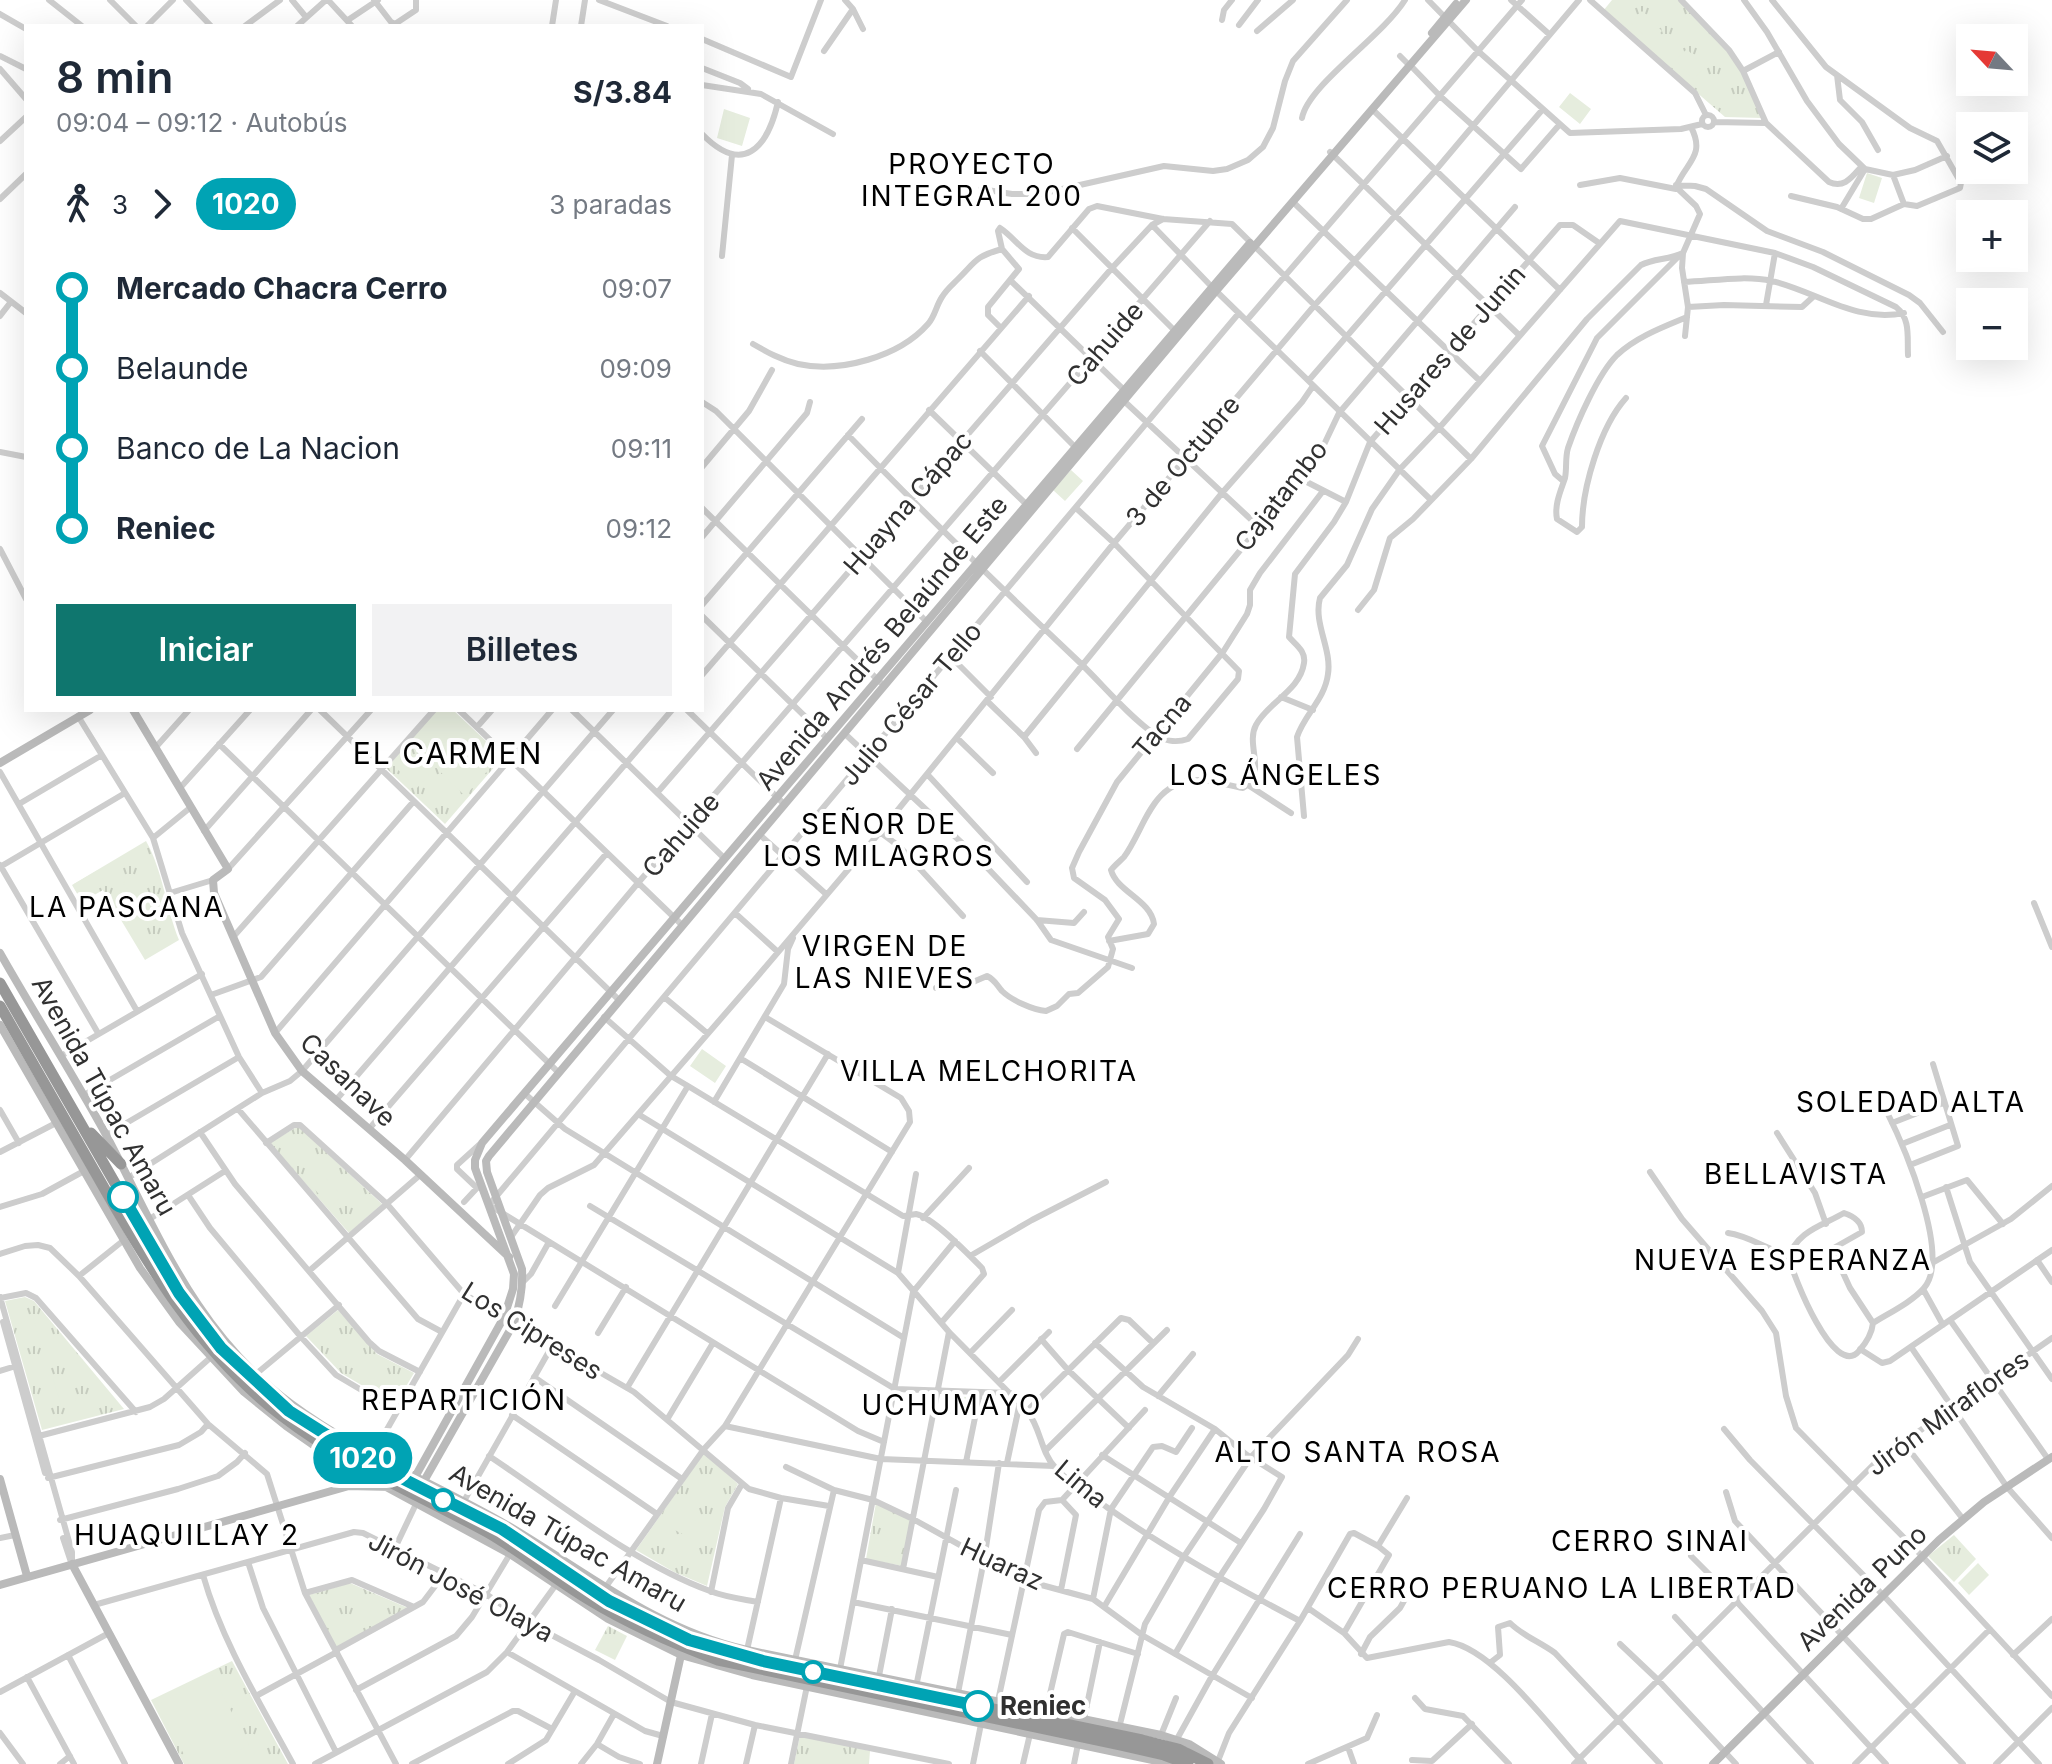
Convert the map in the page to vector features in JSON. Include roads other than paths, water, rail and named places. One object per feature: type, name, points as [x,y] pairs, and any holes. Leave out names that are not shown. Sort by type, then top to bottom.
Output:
[{"type":"highway","name":"Avenida Túpac Amaru","points":[[0,983],[170,1280],[221,1348],[289,1411],[412,1482],[502,1529],[632,1615],[689,1640],[763,1661],[916,1688],[1178,1749],[1216,1763]]},
{"type":"highway","name":"Avenida Túpac Amaru","points":[[0,1006],[148,1265],[194,1329],[240,1379],[282,1416],[383,1482],[412,1482],[617,1616],[678,1646],[718,1660],[953,1710],[1118,1735],[1188,1764]]},
{"type":"highway","points":[[78,1118],[121,1164]]},
{"type":"highway","points":[[953,1710],[978,1724]]},
{"type":"street","points":[[149,24],[173,0]]},
{"type":"street","points":[[186,0],[209,24]]},
{"type":"street","points":[[248,24],[280,0]]},
{"type":"street","points":[[292,0],[306,17]]},
{"type":"street","points":[[299,24],[327,0],[350,23],[376,0],[395,24],[416,10],[416,0]]},
{"type":"street","points":[[552,24],[556,0]]},
{"type":"street","points":[[581,24],[585,0]]},
{"type":"street","points":[[599,0],[662,24]]},
{"type":"street","points":[[704,40],[791,77],[821,0]]},
{"type":"street","points":[[845,0],[863,29]]},
{"type":"street","points":[[1222,20],[1224,10],[1232,0]]},
{"type":"street","points":[[1239,25],[1258,0]]},
{"type":"street","points":[[1257,31],[1293,0]]},
{"type":"street","points":[[981,189],[1040,194],[1164,166],[1227,169],[1248,160],[1263,147],[1273,128],[1293,61],[1347,0]]},
{"type":"street","points":[[1302,118],[1313,94],[1377,35],[1405,0]]},
{"type":"street","points":[[1428,0],[1478,51],[1575,134],[1702,124],[1709,128],[1714,122]]},
{"type":"street","name":"Avenida Andrés Belaúnde Este","points":[[1446,19],[1459,0]]},
{"type":"street","name":"Avenida Andrés Belaúnde Este","points":[[1253,244],[1293,202],[1406,62],[1466,0]]},
{"type":"street","points":[[1511,0],[1520,3],[1549,34]]},
{"type":"street","name":"3 de Octubre","points":[[511,1237],[540,1195],[583,1171],[604,1153],[671,1076],[880,832],[1114,543],[1276,351],[1435,171],[1579,0]]},
{"type":"street","points":[[1590,0],[1695,93],[1706,115],[1710,115],[1714,122]]},
{"type":"street","points":[[1681,0],[1729,50],[1743,71],[1766,123],[1834,184],[1844,183],[1864,168]]},
{"type":"street","points":[[1772,0],[1826,67],[1910,128],[1937,141],[1961,183],[1960,188],[1917,206],[1904,204],[1874,219],[1863,219],[1841,209],[1791,196]]},
{"type":"street","points":[[51,1],[80,24]]},
{"type":"street","points":[[115,2],[134,24]]},
{"type":"street","points":[[1247,320],[1520,3]]},
{"type":"street","points":[[1746,3],[1807,101],[1839,144],[1864,168],[1893,175],[1915,170],[1947,156]]},
{"type":"street","points":[[824,51],[853,9]]},
{"type":"street","points":[[0,14],[24,28]]},
{"type":"street","points":[[1743,71],[1779,52]]},
{"type":"street","points":[[0,56],[24,68]]},
{"type":"street","points":[[1406,62],[1521,169],[1560,124]]},
{"type":"street","name":"Avenida Andrés Belaúnde Este","points":[[412,1482],[504,1317],[513,1289],[514,1274],[493,1201],[486,1161],[844,733],[926,621],[978,567],[1026,504],[1124,401],[1214,289],[1373,110],[1406,62]]},
{"type":"street","points":[[0,69],[24,97]]},
{"type":"street","points":[[704,69],[740,83],[750,91]]},
{"type":"street","points":[[1837,75],[1840,100],[1862,122],[1878,150]]},
{"type":"street","points":[[0,83],[6,77]]},
{"type":"street","points":[[704,85],[750,91],[778,102],[833,134]]},
{"type":"street","points":[[704,136],[717,149],[732,155],[750,151],[762,141],[771,126],[778,102]]},
{"type":"street","points":[[1024,737],[1222,493],[1302,402],[1311,383],[1346,336],[1543,109]]},
{"type":"street","points":[[1373,110],[1560,290]]},
{"type":"street","points":[[1702,124],[1706,115]]},
{"type":"street","points":[[0,141],[24,119]]},
{"type":"street","points":[[1714,122],[1766,123]]},
{"type":"street","points":[[1676,187],[1698,148],[1691,127]]},
{"type":"street","points":[[1332,153],[1519,335]]},
{"type":"street","points":[[722,256],[732,155]]},
{"type":"street","points":[[1841,209],[1864,168]]},
{"type":"street","points":[[1893,175],[1904,204]]},
{"type":"street","points":[[0,199],[24,176]]},
{"type":"street","points":[[1580,185],[1620,178],[1706,189],[1767,231],[1823,252],[1909,295],[1920,303],[1943,332]]},
{"type":"street","points":[[1562,480],[1555,474],[1542,446],[1560,407],[1597,338],[1680,254],[1699,218],[1699,211],[1676,187]]},
{"type":"street","points":[[1293,202],[1480,381]]},
{"type":"street","points":[[1000,327],[987,311],[1019,269],[1002,249],[1000,228],[1024,251],[1033,256],[1048,257],[1089,209],[1097,206],[1163,219],[1232,224],[1471,459]]},
{"type":"street","name":"Cajatambo","points":[[1077,749],[1320,453],[1339,413],[1515,207]]},
{"type":"street","name":"Huayna Cápac","points":[[657,793],[1112,268],[1152,225],[1163,219]]},
{"type":"street","name":"Cahuide","points":[[405,1160],[638,883],[1210,221]]},
{"type":"street","points":[[1304,816],[1297,737],[1322,695],[1328,675],[1328,656],[1318,604],[1324,592],[1347,565],[1372,509],[1400,469],[1620,221],[1775,253],[1813,267],[1904,313],[1907,319],[1908,355]]},
{"type":"street","name":"Husares de Junin","points":[[1281,697],[1291,689],[1304,663],[1303,651],[1289,637],[1295,574],[1346,502],[1370,442],[1560,225],[1565,223],[1582,230],[1599,243]]},
{"type":"street","points":[[1152,225],[1276,351],[1430,499]]},
{"type":"street","points":[[1072,228],[1177,333]]},
{"type":"street","points":[[753,344],[785,360],[801,364],[834,366],[876,356],[919,334],[935,315],[943,294],[973,261],[1002,249]]},
{"type":"street","points":[[1766,305],[1775,253]]},
{"type":"street","points":[[1680,254],[1688,307],[1685,336]]},
{"type":"street","points":[[1358,610],[1374,590],[1390,538],[1413,519],[1471,459],[1587,319],[1641,265],[1680,254]]},
{"type":"street","points":[[1010,280],[1124,390]]},
{"type":"street","points":[[1684,282],[1770,281],[1850,312],[1882,316],[1904,313]]},
{"type":"street","points":[[0,293],[24,312]]},
{"type":"street","points":[[704,673],[1029,296]]},
{"type":"street","points":[[1688,307],[1802,307],[1814,296]]},
{"type":"street","points":[[0,316],[10,303]]},
{"type":"street","name":"Julio César Tello","points":[[493,1201],[1239,313]]},
{"type":"street","points":[[1626,398],[1611,416],[1600,446],[1582,505],[1582,527],[1577,532],[1557,519],[1555,512],[1572,438],[1619,353],[1653,331],[1687,317]]},
{"type":"street","name":"Avenida Andrés Belaúnde Este","points":[[412,1482],[514,1323],[523,1282],[519,1259],[500,1209],[479,1187],[475,1160],[482,1143],[827,738],[880,682],[1078,450],[1124,390],[1177,333]]},
{"type":"street","points":[[980,351],[1078,450]]},
{"type":"street","points":[[704,465],[749,411],[772,370]]},
{"type":"street","points":[[1124,401],[1258,526]]},
{"type":"street","points":[[704,535],[807,413],[810,402]]},
{"type":"street","points":[[704,403],[716,411],[926,621]]},
{"type":"street","points":[[929,410],[1026,504]]},
{"type":"street","points":[[704,603],[862,419]]},
{"type":"street","points":[[848,435],[978,567],[1154,734],[1175,741],[1188,739],[1238,679],[1239,671],[1076,508]]},
{"type":"street","points":[[0,452],[24,457]]},
{"type":"street","points":[[1299,478],[1346,502]]},
{"type":"street","name":"Tacna","points":[[1111,960],[1113,949],[1109,934],[1118,923],[1117,916],[1105,900],[1076,880],[1072,868],[1111,792],[1154,734],[1223,652],[1247,614],[1250,590],[1260,573],[1323,491]]},
{"type":"street","points":[[704,510],[880,682]]},
{"type":"street","points":[[0,549],[24,595]]},
{"type":"street","points":[[704,618],[827,738]]},
{"type":"street","points":[[951,657],[1036,753]]},
{"type":"street","points":[[1248,785],[1256,766],[1251,738],[1255,725],[1272,703],[1281,697],[1313,710]]},
{"type":"street","points":[[0,763],[85,712],[102,755],[153,838],[182,933],[239,1057],[262,1093]]},
{"type":"street","points":[[134,712],[228,869]]},
{"type":"street","points":[[156,747],[187,712]]},
{"type":"street","points":[[180,788],[248,712]]},
{"type":"street","points":[[204,831],[309,712]]},
{"type":"street","points":[[322,712],[619,1000]]},
{"type":"street","points":[[170,893],[213,880],[228,869],[369,712]]},
{"type":"street","points":[[234,936],[432,712]]},
{"type":"street","points":[[461,712],[682,925]]},
{"type":"street","points":[[477,727],[490,712]]},
{"type":"street","points":[[275,1033],[550,712]]},
{"type":"street","points":[[574,712],[724,858]]},
{"type":"street","points":[[128,1178],[302,1071],[611,712]]},
{"type":"street","points":[[336,1100],[670,712]]},
{"type":"street","points":[[689,712],[784,804]]},
{"type":"street","points":[[844,733],[977,857],[1037,920],[1051,940],[1132,968]]},
{"type":"street","points":[[957,738],[993,773]]},
{"type":"street","points":[[219,744],[558,1072]]},
{"type":"street","points":[[19,804],[102,755]]},
{"type":"street","points":[[0,772],[137,1011]]},
{"type":"street","points":[[927,774],[1027,882]]},
{"type":"street","points":[[1109,941],[1148,934],[1154,924],[1148,911],[1111,872],[1124,856],[1154,804],[1174,787],[1197,780],[1240,787],[1248,785],[1291,813]]},
{"type":"street","points":[[98,1033],[0,866],[125,793]]},
{"type":"street","points":[[211,995],[261,977],[414,801]]},
{"type":"street","points":[[153,838],[191,807]]},
{"type":"street","points":[[880,832],[900,847],[963,916]]},
{"type":"street","points":[[759,834],[826,894]]},
{"type":"street","points":[[369,1129],[607,853]]},
{"type":"street","name":"Casanave","points":[[213,880],[214,893],[275,1033],[302,1071],[405,1160],[509,1258]]},
{"type":"street","points":[[2034,903],[2052,947]]},
{"type":"street","points":[[1037,920],[1074,923],[1084,912]]},
{"type":"street","points":[[735,913],[778,952]]},
{"type":"street","points":[[714,1102],[786,979],[788,949],[797,930]]},
{"type":"street","name":"Avenida Túpac Amaru","points":[[0,953],[106,1135],[174,1270],[228,1345],[290,1403],[412,1482],[464,1501],[657,1618],[747,1650],[879,1676],[916,1688],[958,1693],[1084,1719],[1118,1735],[1161,1735],[1177,1739],[1216,1763]]},
{"type":"street","points":[[936,988],[966,985],[987,976],[1002,992],[1046,1011],[1057,1006],[1065,996],[1080,991],[1108,967],[1111,960]]},
{"type":"street","points":[[61,1056],[202,974]]},
{"type":"street","points":[[664,997],[707,1033]]},
{"type":"street","points":[[84,1095],[220,1016]]},
{"type":"street","points":[[604,1017],[671,1076],[903,1216],[916,1214],[955,1241],[982,1268],[983,1277],[941,1323]]},
{"type":"street","points":[[605,1588],[704,1449],[725,1426],[910,1122],[909,1111],[901,1098],[765,1017]]},
{"type":"street","name":"Avenida Túpac Amaru","points":[[0,1025],[140,1268],[179,1322],[244,1392],[286,1426],[372,1480]]},
{"type":"street","points":[[627,1388],[828,1054]]},
{"type":"street","points":[[106,1135],[239,1057]]},
{"type":"street","points":[[740,1058],[892,1152]]},
{"type":"street","points":[[1912,1169],[1958,1146],[1933,1064]]},
{"type":"street","points":[[555,1306],[688,1086]]},
{"type":"street","points":[[524,1093],[604,1153],[813,1279],[904,1338]]},
{"type":"street","points":[[1892,1123],[1943,1103]]},
{"type":"street","points":[[238,1109],[418,1319],[442,1332]]},
{"type":"street","points":[[1728,1233],[1743,1236],[1789,1258],[1807,1304],[1831,1346],[1851,1356],[1860,1349],[1870,1335],[1873,1323],[1923,1289],[1929,1281],[1934,1262],[1922,1197],[1886,1110]]},
{"type":"street","points":[[1,1114],[19,1143]]},
{"type":"street","points":[[638,1114],[898,1273],[916,1174]]},
{"type":"street","points":[[0,1152],[56,1123]]},
{"type":"street","name":"Los Cipreses","points":[[266,1143],[294,1125],[300,1125],[387,1204],[464,1294],[627,1388],[668,1418],[742,1484],[781,1498],[829,1506]]},
{"type":"street","points":[[1902,1144],[1950,1125]]},
{"type":"street","points":[[200,1132],[225,1171],[375,1348],[420,1372]]},
{"type":"street","points":[[1777,1133],[1815,1193],[1826,1224]]},
{"type":"street","points":[[464,1202],[479,1187],[457,1169],[457,1165],[482,1143]]},
{"type":"street","points":[[923,1218],[969,1168]]},
{"type":"street","points":[[0,1207],[42,1194],[84,1171]]},
{"type":"street","points":[[148,1220],[225,1171]]},
{"type":"street","points":[[1650,1172],[1682,1219],[1768,1320],[1779,1340],[1792,1421],[1796,1428],[1922,1556],[2052,1696]]},
{"type":"street","points":[[309,1271],[420,1175]]},
{"type":"street","points":[[1922,1197],[1967,1180],[2003,1224]]},
{"type":"street","points":[[970,1256],[1106,1182]]},
{"type":"street","points":[[1946,1187],[1963,1247],[1989,1293],[2052,1379]]},
{"type":"street","points":[[1934,1262],[2003,1224],[2051,1187]]},
{"type":"street","points":[[188,1195],[210,1228],[301,1337],[342,1380],[397,1411]]},
{"type":"street","points":[[590,1206],[895,1389],[1010,1393]]},
{"type":"street","points":[[500,1209],[858,1431],[884,1442]]},
{"type":"street","points":[[1789,1258],[1806,1232],[1844,1213],[1855,1218],[1862,1228],[1859,1234],[1832,1249],[1850,1288],[1873,1323]]},
{"type":"street","points":[[79,1276],[124,1240]]},
{"type":"street","points":[[840,1669],[913,1292],[955,1241]]},
{"type":"street","points":[[523,1282],[549,1242]]},
{"type":"street","points":[[0,1254],[25,1246],[50,1248],[79,1276],[208,1424],[267,1474],[305,1593],[396,1764]]},
{"type":"street","points":[[1860,1349],[1882,1363],[1890,1361],[2052,1250]]},
{"type":"street","points":[[509,1258],[519,1259]]},
{"type":"street","points":[[2037,1260],[2052,1282]]},
{"type":"street","name":"Lima","points":[[898,1273],[949,1332],[1020,1402],[1036,1422],[1045,1451],[1054,1466],[1146,1535],[1300,1621]]},
{"type":"street","points":[[598,1333],[626,1287]]},
{"type":"street","points":[[1923,1289],[1943,1325]]},
{"type":"street","points":[[17,1366],[0,1298],[26,1293],[36,1298],[136,1412]]},
{"type":"street","points":[[373,1454],[464,1294]]},
{"type":"street","points":[[256,1374],[339,1305]]},
{"type":"street","points":[[970,1353],[1012,1310]]},
{"type":"street","points":[[0,1311],[72,1564],[97,1604],[109,1633],[179,1764]]},
{"type":"street","points":[[1027,1411],[1124,1317],[1153,1343]]},
{"type":"street","points":[[1950,1320],[2050,1458]]},
{"type":"street","points":[[1045,1451],[1167,1330]]},
{"type":"street","points":[[903,1569],[949,1332]]},
{"type":"street","points":[[999,1382],[1049,1332]]},
{"type":"street","name":"Jirón Miraflores","points":[[1579,1762],[1878,1460],[2052,1338]]},
{"type":"street","points":[[1041,1339],[1068,1370],[1129,1428]]},
{"type":"street","points":[[1118,1735],[1145,1624],[1183,1558],[1251,1457],[1348,1355],[1358,1339]]},
{"type":"street","points":[[668,1418],[713,1343]]},
{"type":"street","points":[[1095,1343],[1124,1371],[1158,1396],[1215,1429],[1282,1477],[1175,1654]]},
{"type":"street","points":[[464,1501],[552,1346]]},
{"type":"street","points":[[1911,1347],[2007,1487],[2052,1538]]},
{"type":"street","points":[[1158,1396],[1193,1354]]},
{"type":"street","points":[[37,1436],[136,1412],[164,1399],[210,1358]]},
{"type":"street","points":[[0,1371],[17,1366]]},
{"type":"street","points":[[534,1377],[682,1479]]},
{"type":"street","points":[[966,1462],[980,1393]]},
{"type":"street","points":[[958,1693],[1003,1463],[1020,1402]]},
{"type":"street","points":[[998,1701],[1041,1505],[1050,1500],[1062,1500],[1145,1410]]},
{"type":"street","points":[[512,1415],[657,1514]]},
{"type":"street","points":[[48,1478],[179,1445],[191,1440],[208,1424]]},
{"type":"street","points":[[725,1426],[881,1459],[1054,1466]]},
{"type":"street","points":[[1093,1599],[1111,1509],[1153,1447],[1162,1446],[1176,1452],[1192,1428]]},
{"type":"street","points":[[1104,1607],[1170,1496],[1215,1429]]},
{"type":"street","points":[[1724,1429],[2039,1764]]},
{"type":"street","points":[[1903,1442],[1963,1519]]},
{"type":"street","points":[[60,1520],[218,1476],[245,1453]]},
{"type":"street","points":[[1102,1455],[1241,1543]]},
{"type":"street","points":[[489,1456],[631,1551],[668,1572],[711,1592],[758,1602]]},
{"type":"street","name":"Avenida Puno","points":[[1713,1764],[1922,1556],[1963,1519],[2050,1458]]},
{"type":"street","name":"Huaraz","points":[[786,1467],[834,1490],[873,1500],[913,1519],[1023,1580],[1093,1599],[1142,1635],[1252,1698]]},
{"type":"street","points":[[0,1479],[27,1576]]},
{"type":"street","points":[[0,1586],[346,1486],[372,1480],[383,1482]]},
{"type":"street","points":[[346,1486],[383,1482]]},
{"type":"street","name":"Avenida Túpac Amaru","points":[[383,1482],[416,1504],[510,1554],[608,1619],[681,1655],[727,1669],[1171,1764]]},
{"type":"street","points":[[711,1592],[728,1508],[742,1484]]},
{"type":"street","points":[[795,1660],[834,1490]]},
{"type":"street","points":[[916,1688],[956,1490]]},
{"type":"street","points":[[1726,1492],[1735,1521],[1963,1764]]},
{"type":"street","points":[[747,1650],[781,1498]]},
{"type":"street","points":[[1378,1546],[1407,1498]]},
{"type":"street","points":[[1061,1590],[1076,1515],[1062,1500]]},
{"type":"street","points":[[395,1548],[416,1504]]},
{"type":"street","name":"Jirón José Olaya","points":[[97,1604],[354,1532],[363,1533],[486,1594],[527,1622],[671,1702],[755,1725],[949,1764]]},
{"type":"street","points":[[1216,1763],[1229,1733],[1352,1533],[1389,1555],[1344,1633]]},
{"type":"street","points":[[1177,1739],[1212,1676],[1300,1534]]},
{"type":"street","points":[[0,1538],[15,1535]]},
{"type":"street","points":[[356,1690],[451,1640],[472,1617],[510,1554]]},
{"type":"street","points":[[1691,1556],[1886,1764]]},
{"type":"street","points":[[861,1560],[938,1577]]},
{"type":"street","points":[[248,1562],[263,1608],[336,1752]]},
{"type":"street","points":[[256,1696],[414,1607],[431,1595],[445,1573]]},
{"type":"street","points":[[203,1575],[222,1629],[293,1764]]},
{"type":"street","points":[[305,1593],[352,1580],[414,1607]]},
{"type":"street","points":[[1361,1654],[1370,1637],[1400,1608],[1414,1583]]},
{"type":"street","points":[[315,1764],[487,1672],[507,1652],[555,1586]]},
{"type":"street","points":[[853,1602],[1012,1635]]},
{"type":"street","points":[[1308,1608],[1344,1633],[1367,1658],[1453,1642],[1491,1662],[1579,1762]]},
{"type":"street","points":[[879,1676],[892,1609]]},
{"type":"street","points":[[1675,1617],[1811,1764]]},
{"type":"street","points":[[2013,1655],[2052,1619]]},
{"type":"street","points":[[1491,1662],[1500,1655],[1498,1627],[1510,1623],[1523,1635],[1555,1653],[1660,1764]]},
{"type":"street","points":[[1855,1764],[1990,1629]]},
{"type":"street","points":[[1046,1711],[1064,1634],[1068,1632],[1138,1654]]},
{"type":"street","points":[[0,1692],[109,1633]]},
{"type":"street","points":[[1084,1719],[1100,1642]]},
{"type":"street","points":[[1620,1644],[1736,1764]]},
{"type":"street","points":[[507,1652],[645,1731],[663,1736]]},
{"type":"street","points":[[68,1655],[125,1764]]},
{"type":"street","points":[[657,1764],[681,1655]]},
{"type":"street","points":[[27,1677],[74,1764]]},
{"type":"street","points":[[791,1764],[807,1686]]},
{"type":"street","points":[[508,1764],[538,1746],[575,1691]]},
{"type":"street","points":[[1161,1735],[1176,1698]]},
{"type":"street","points":[[1415,1698],[1425,1709],[1456,1714],[1472,1724],[1509,1764]]},
{"type":"street","points":[[1996,1764],[2052,1708]]},
{"type":"street","points":[[412,1764],[513,1711],[552,1729]]},
{"type":"street","points":[[581,1764],[614,1714]]},
{"type":"street","points":[[701,1764],[712,1714]]},
{"type":"street","points":[[1312,1763],[1367,1738],[1377,1715]]},
{"type":"street","points":[[973,1764],[978,1724]]},
{"type":"street","points":[[1412,1760],[1432,1761],[1472,1724]]},
{"type":"street","points":[[746,1764],[755,1725]]},
{"type":"street","points":[[0,1733],[23,1764]]},
{"type":"street","points":[[1023,1764],[1030,1734]]},
{"type":"street","points":[[597,1744],[619,1757],[640,1764]]},
{"type":"street","points":[[1074,1764],[1078,1744]]},
{"type":"street","points":[[1348,1747],[1354,1764]]},
{"type":"street","points":[[60,1764],[70,1756]]},
{"type":"place","name":"Reniec","points":[[978,1706]]},
{"type":"district","name":"PROYECTO INTEGRAL 200","points":[[972,180]]},
{"type":"district","name":"EL CARMEN","points":[[448,754]]},
{"type":"district","name":"LOS ÁNGELES","points":[[1276,775]]},
{"type":"district","name":"SEÑOR DE LOS MILAGROS","points":[[879,840]]},
{"type":"district","name":"LA PASCANA","points":[[127,907]]},
{"type":"district","name":"VIRGEN DE LAS NIEVES","points":[[885,962]]},
{"type":"district","name":"VILLA MELCHORITA","points":[[989,1071]]},
{"type":"district","name":"SOLEDAD ALTA","points":[[1911,1102]]},
{"type":"district","name":"BELLAVISTA","points":[[1796,1174]]},
{"type":"district","name":"NUEVA ESPERANZA","points":[[1783,1260]]},
{"type":"district","name":"REPARTICIÓN","points":[[464,1400]]},
{"type":"district","name":"UCHUMAYO","points":[[952,1405]]},
{"type":"district","name":"ALTO SANTA ROSA","points":[[1358,1452]]},
{"type":"district","name":"HUAQUILLAY 2","points":[[187,1535]]},
{"type":"district","name":"CERRO SINAI","points":[[1650,1541]]},
{"type":"district","name":"CERRO PERUANO LA LIBERTAD","points":[[1562,1588]]}]
